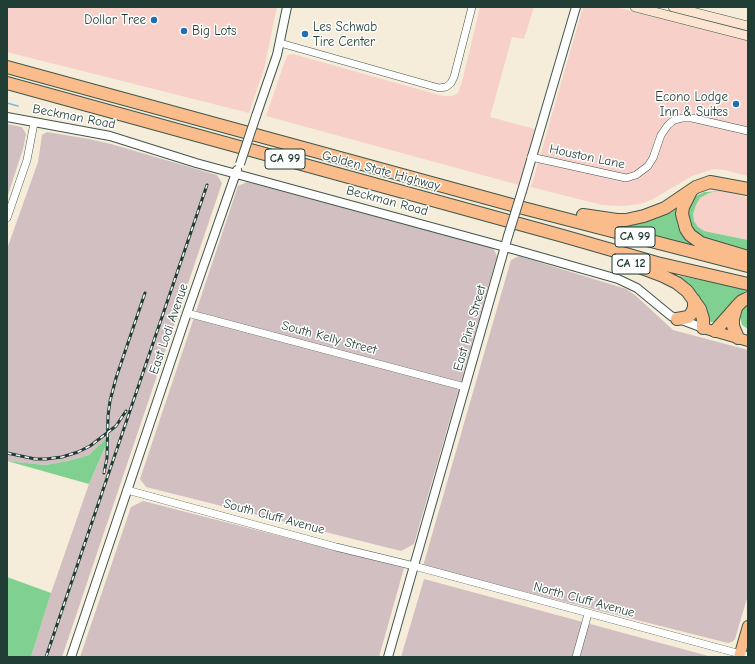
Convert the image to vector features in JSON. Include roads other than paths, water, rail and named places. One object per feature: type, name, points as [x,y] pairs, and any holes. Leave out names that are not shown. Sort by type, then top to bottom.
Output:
[{"type":"highway","name":"Golden State Highway","points":[[7,66],[523,208],[748,266]]},
{"type":"highway","name":"Golden State Highway","points":[[7,83],[657,263],[748,284]]},
{"type":"highway","points":[[523,208],[560,210],[595,218],[626,220],[644,216],[665,208],[702,184],[710,182],[748,189]]},
{"type":"highway","points":[[691,190],[683,207],[682,214],[686,229],[690,235],[701,243],[748,257]]},
{"type":"highway","name":"CA 12","points":[[563,236],[583,247],[663,276],[682,287],[700,309],[709,330]]},
{"type":"highway","points":[[709,330],[748,298]]},
{"type":"highway","points":[[677,319],[688,317],[691,314],[694,308],[694,300]]},
{"type":"highway","points":[[738,305],[734,311],[733,326],[743,339]]},
{"type":"main road","points":[[635,7],[691,13],[748,26]]},
{"type":"main road","points":[[673,7],[748,36]]},
{"type":"main road","name":"Beckman Road","points":[[709,330],[743,339]]},
{"type":"main road","points":[[742,656],[748,626]]},
{"type":"street","name":"East Lodi Avenue","points":[[71,657],[187,313],[274,66],[287,7]]},
{"type":"street","points":[[280,43],[439,88],[446,87],[451,83],[454,77],[472,7]]},
{"type":"street","name":"East Pine Street","points":[[388,657],[508,236],[576,7]]},
{"type":"street","name":"Beckman Road","points":[[7,117],[110,136],[196,163],[505,247],[628,283],[637,288],[664,311],[677,319],[709,330]]},
{"type":"street","name":"Houston Lane","points":[[531,157],[626,178],[636,175],[648,166],[653,158],[661,135],[668,125],[674,120],[692,118],[748,131]]},
{"type":"street","points":[[7,218],[27,160],[34,123]]},
{"type":"street","name":"South Kelly Street","points":[[187,313],[466,387]]},
{"type":"street","name":"South Cluff Avenue","points":[[127,490],[336,547],[414,566]]},
{"type":"street","name":"North Cluff Avenue","points":[[414,566],[742,656]]},
{"type":"street","points":[[576,657],[588,614]]},
{"type":"waterway","points":[[7,103],[18,106]]},
{"type":"railway","points":[[46,657],[207,185]]},
{"type":"railway","points":[[104,473],[107,458],[108,416],[110,401],[116,378],[145,293]]},
{"type":"railway","points":[[7,453],[35,459],[46,459],[62,457],[78,452],[90,446],[116,426],[126,411]]},
{"type":"place","name":"Dollar Tree","points":[[154,20]]},
{"type":"place","name":"Big Lots","points":[[184,31]]},
{"type":"place","name":"Les Schwab Tire Center","points":[[305,34]]},
{"type":"place","name":"Econo Lodge Inn & Suites","points":[[736,104]]}]
